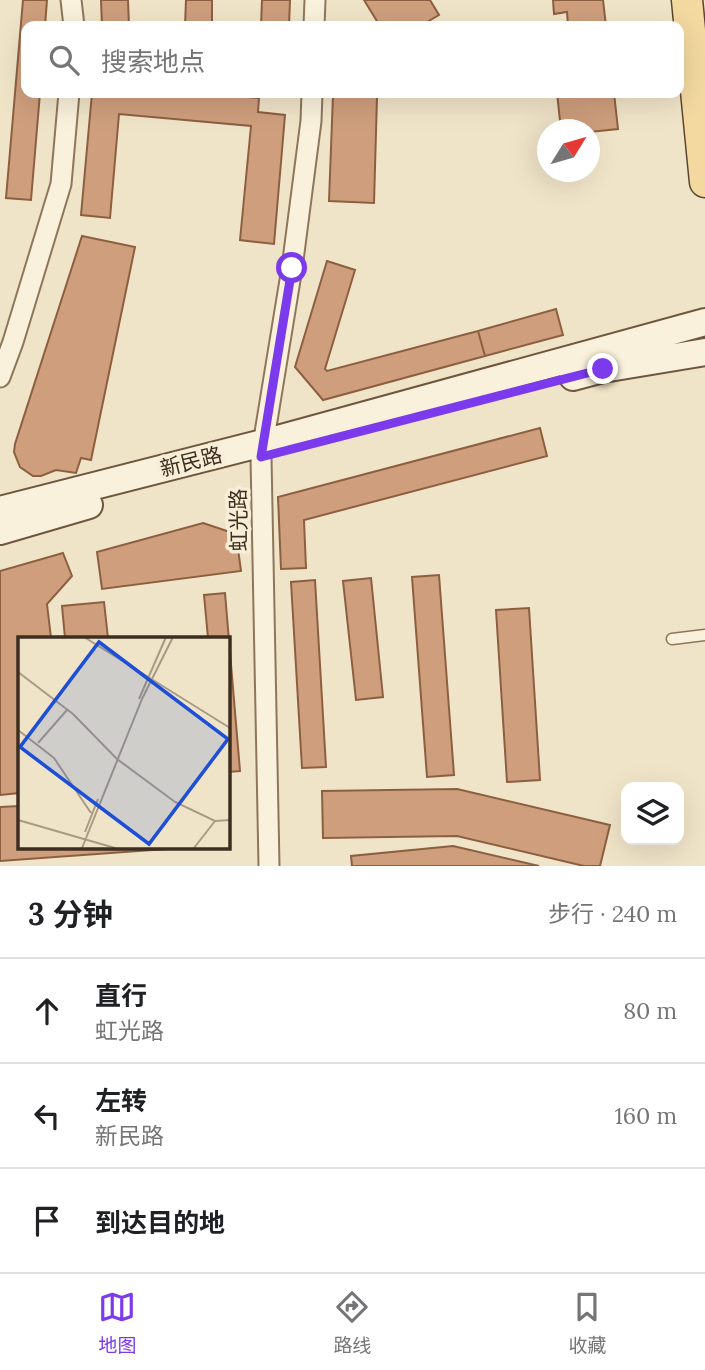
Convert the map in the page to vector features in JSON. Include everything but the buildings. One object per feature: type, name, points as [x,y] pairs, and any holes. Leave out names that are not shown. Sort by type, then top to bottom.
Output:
[{"type":"main road","points":[[687,0],[705,182]]},
{"type":"street","points":[[71,0],[73,21]]},
{"type":"street","points":[[314,21],[316,0]]},
{"type":"street","points":[[0,377],[61,184],[69,98]]},
{"type":"street","name":"虹光路","points":[[269,866],[262,450],[292,268],[312,98]]},
{"type":"street","name":"新民路","points":[[0,531],[262,450],[705,322]]},
{"type":"street","name":"新民路","points":[[0,510],[603,369],[705,352]]},
{"type":"lane","points":[[672,639],[705,635]]},
{"type":"route","points":[[292,268],[261,457],[603,369]]}]
